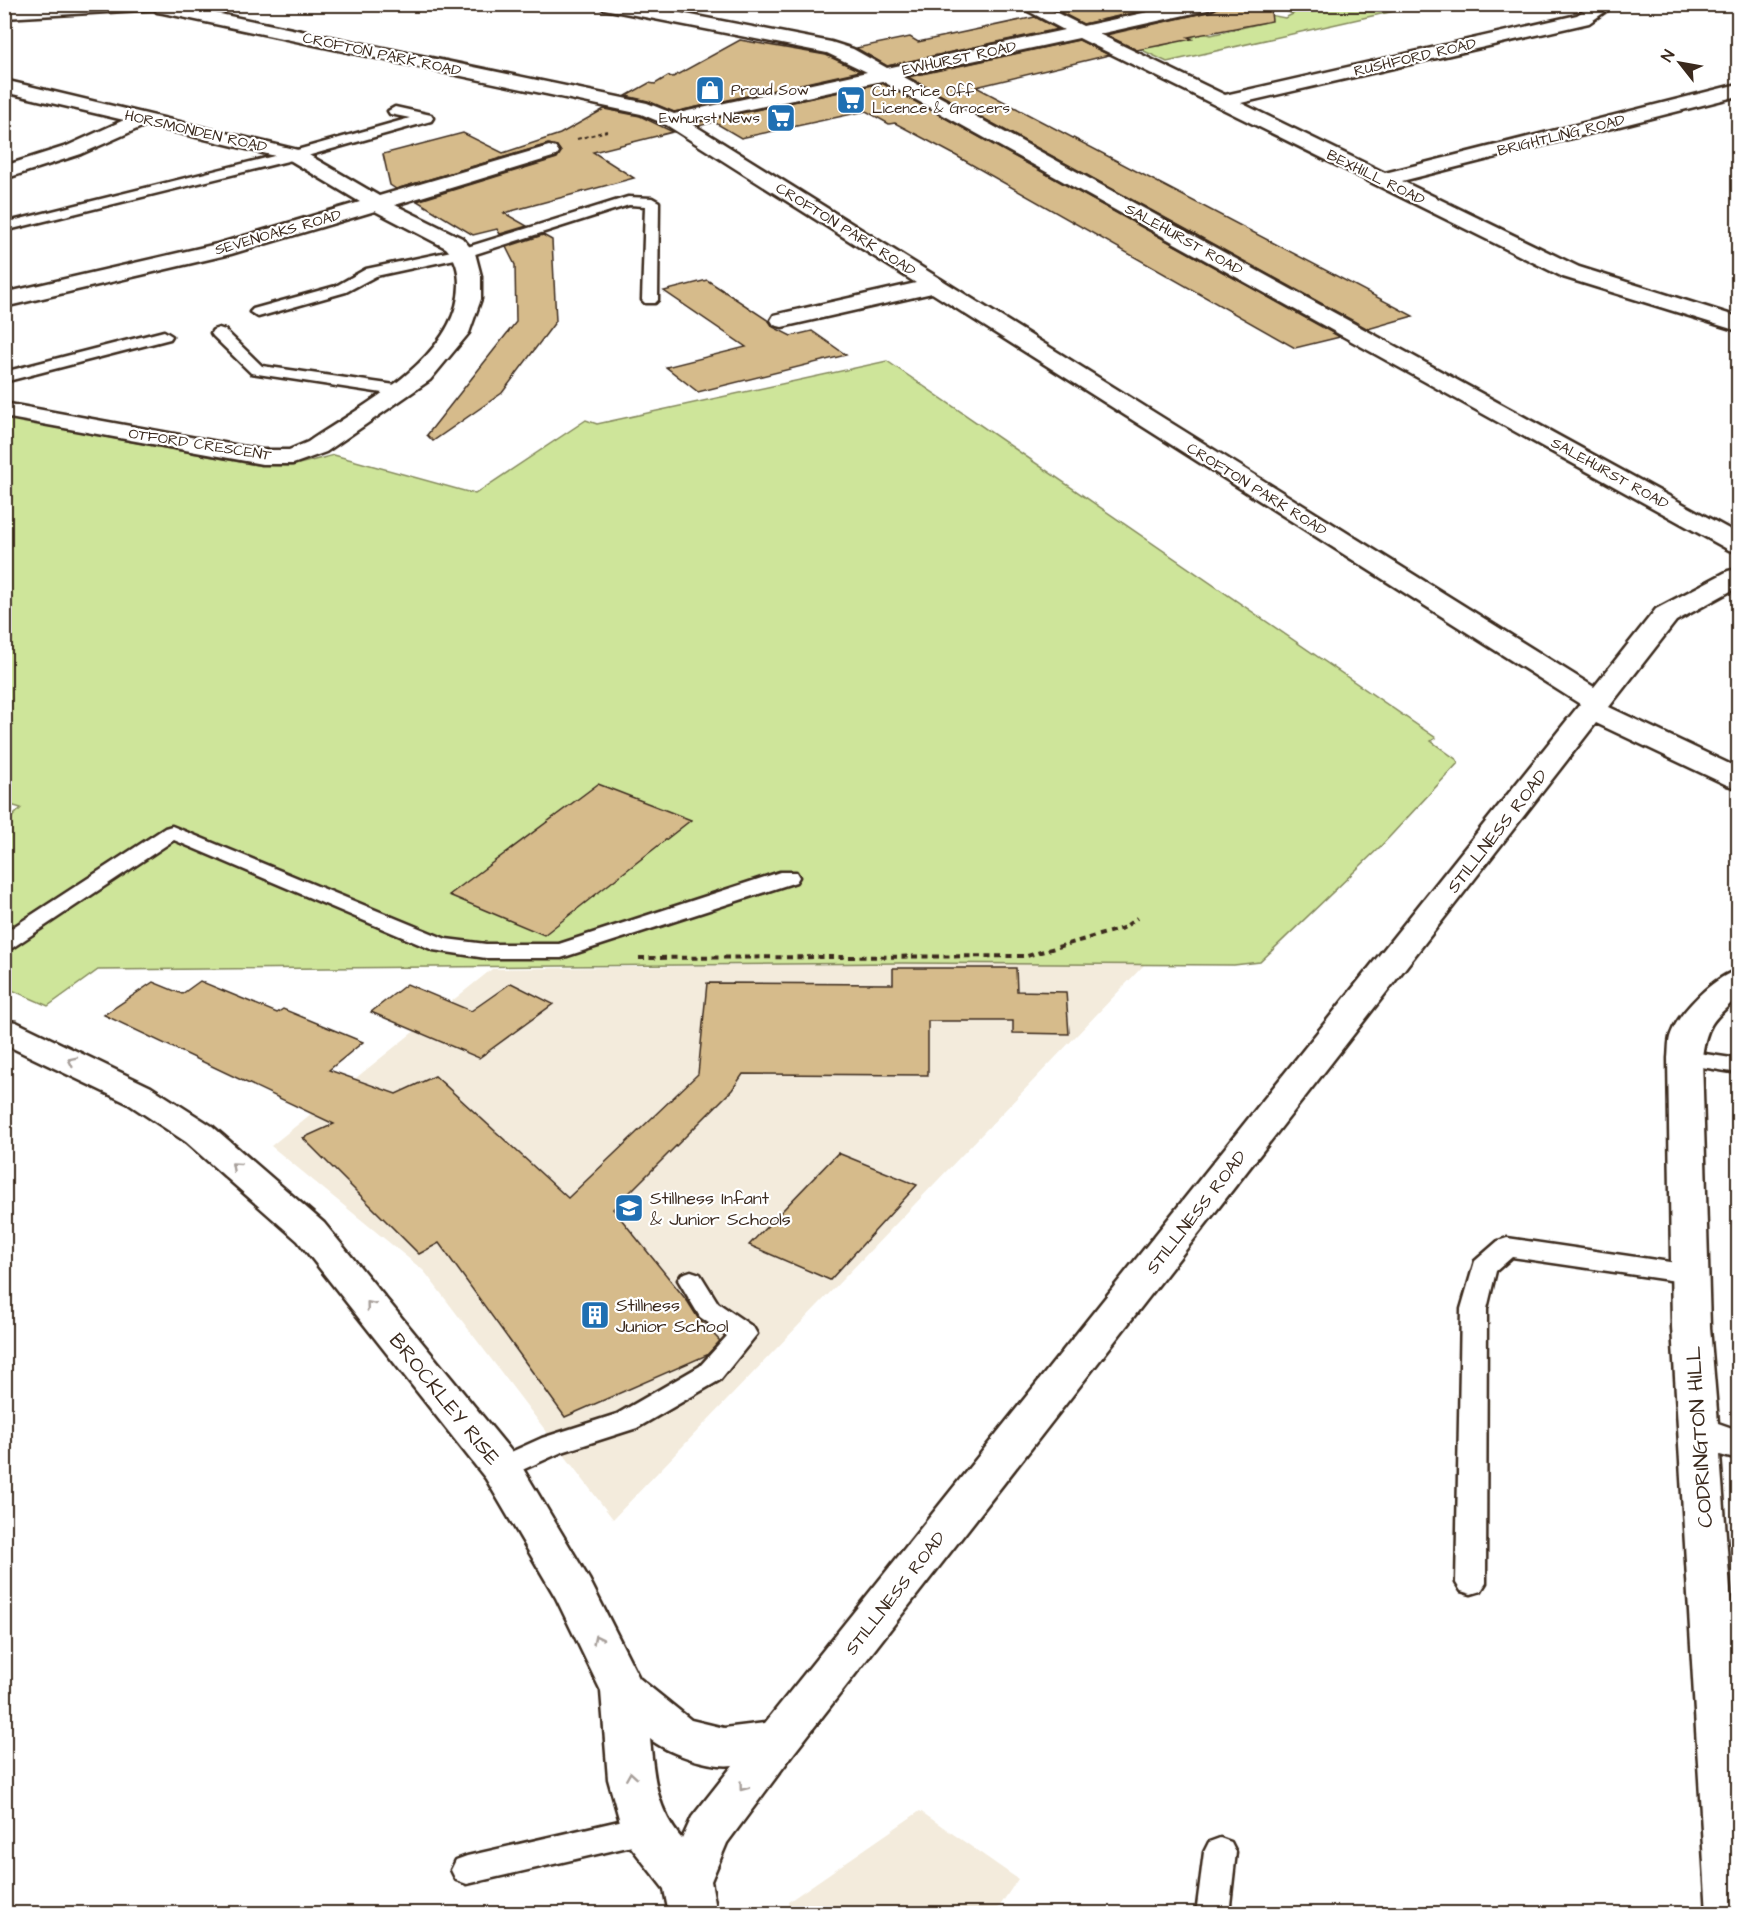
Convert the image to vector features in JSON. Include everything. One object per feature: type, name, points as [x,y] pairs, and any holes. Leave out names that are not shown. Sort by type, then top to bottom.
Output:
[{"type":"street","name":"CROFTON PARK ROAD","points":[[4,11],[159,4],[163,8],[186,13],[646,109],[672,120],[1595,706]]},
{"type":"street","name":"SALEHURST ROAD","points":[[604,4],[831,48],[1738,544]]},
{"type":"street","name":"BEXHILL ROAD","points":[[1024,4],[1571,272],[1738,324]]},
{"type":"street","name":"EWHURST ROAD","points":[[672,120],[1212,4]]},
{"type":"street","name":"RUSHFORD ROAD","points":[[1221,102],[1583,19],[1606,4]]},
{"type":"street","points":[[4,5],[4,11]]},
{"type":"street","name":"HORSMONDEN ROAD","points":[[4,86],[295,155],[377,203]]},
{"type":"street","name":"BRIGHTLING ROAD","points":[[1383,180],[1738,90]]},
{"type":"street","points":[[4,173],[74,150],[144,119]]},
{"type":"street","name":"SEVENOAKS ROAD","points":[[4,300],[223,249],[549,152]]},
{"type":"street","points":[[377,203],[454,243],[464,253]]},
{"type":"street","name":"OTFORD CRESCENT","points":[[4,410],[262,457],[293,457],[317,447],[402,391],[422,375],[457,333],[470,299],[470,276],[464,253]]},
{"type":"street","points":[[782,320],[935,286]]},
{"type":"street","name":"STILLNESS ROAD","points":[[690,1897],[709,1831],[778,1740],[1666,615],[1738,576]]},
{"type":"street","points":[[1595,706],[1738,779]]},
{"type":"street","name":"CODRINGTON HILL","points":[[1731,1914],[1719,1439],[1690,1274],[1685,1058],[1688,1034],[1705,1009],[1738,980]]},
{"type":"street","name":"BROCKLEY RISE","points":[[4,1030],[139,1095],[199,1134],[311,1232],[501,1468],[574,1591],[623,1691],[631,1779],[645,1829],[690,1897]]},
{"type":"street","points":[[623,1691],[678,1735],[724,1747],[778,1740]]},
{"type":"lane","points":[[4,227],[295,155],[426,118],[395,111]]},
{"type":"lane","points":[[258,312],[341,289],[371,272],[464,253],[628,201],[652,202],[650,300]]},
{"type":"lane","points":[[219,333],[257,370],[402,391]]},
{"type":"lane","points":[[4,377],[164,336]]},
{"type":"lane","points":[[4,943],[172,832],[441,945],[486,951],[561,951],[788,876]]},
{"type":"lane","points":[[1685,1058],[1738,1066]]},
{"type":"lane","points":[[1471,1583],[1474,1309],[1484,1267],[1507,1247],[1690,1274]]},
{"type":"lane","points":[[501,1468],[552,1444],[627,1421],[710,1373],[744,1334],[710,1310],[691,1280]]},
{"type":"lane","points":[[467,1870],[645,1829]]},
{"type":"lane","points":[[1212,1914],[1220,1852]]},
{"type":"path","points":[[633,958],[1027,956],[1123,928],[1137,918]]},
{"type":"shaded area","name":"Stillness Infant & Junior Schools","points":[[902,963],[1145,964],[613,1519],[424,1271],[271,1146],[492,969]]},
{"type":"shaded area","points":[[920,1811],[1018,1879],[995,1913],[790,1913],[788,1902]]},
{"type":"green space","points":[[1339,4],[1421,5],[1167,62],[1121,40],[1160,46],[1193,37],[1186,33],[1196,31],[1211,35],[1266,22],[1270,15],[1285,18],[1293,14],[1286,11],[1311,12],[1317,9],[1310,6],[1333,7]]},
{"type":"green space","points":[[887,361],[1436,738],[1431,741],[1457,760],[1458,763],[1381,846],[1260,962],[1234,965],[902,963],[98,970],[48,1006],[5,987],[5,824],[21,808],[4,803],[4,418],[256,465],[291,466],[334,455],[475,494],[586,420],[597,424]]},
{"type":"building","points":[[1098,4],[1172,4],[1083,24],[1060,12]]},
{"type":"building","points":[[1223,4],[1270,4],[1272,21],[1188,37],[1192,39],[1137,50],[1106,35],[1212,11]]},
{"type":"building","points":[[1035,17],[1058,29],[887,66],[856,48],[910,37],[918,42]]},
{"type":"building","points":[[740,40],[826,55],[860,71],[674,112],[648,101],[626,96],[649,83],[655,84],[668,76],[673,77]]},
{"type":"building","points":[[1079,40],[1109,55],[976,87],[1413,316],[1368,329],[908,77]]},
{"type":"building","points":[[882,83],[1340,337],[1295,348],[953,154],[895,123],[889,124],[866,111],[741,138],[714,122],[699,126],[695,123]]},
{"type":"building","points":[[604,109],[640,116],[673,132],[593,152],[634,178],[504,213],[527,226],[500,234],[497,229],[473,235],[417,201],[557,158],[561,152],[557,146],[548,144],[396,189],[390,185],[383,154],[463,133],[503,153],[560,134]]},
{"type":"building","points":[[543,235],[552,240],[556,321],[502,393],[433,441],[427,435],[516,322],[515,265],[506,247]]},
{"type":"building","points":[[707,280],[769,321],[773,327],[791,336],[812,331],[846,355],[698,392],[666,367],[746,347],[664,291]]},
{"type":"building","points":[[598,784],[691,820],[544,935],[449,895]]},
{"type":"building","points":[[893,968],[1016,968],[1017,991],[1066,992],[1069,1034],[1013,1033],[1013,1021],[928,1021],[928,1075],[743,1074],[732,1090],[613,1209],[688,1302],[698,1318],[720,1341],[707,1355],[565,1417],[439,1243],[419,1254],[303,1138],[334,1124],[104,1015],[153,982],[182,994],[200,981],[277,1013],[283,1009],[363,1042],[329,1070],[396,1094],[435,1076],[568,1198],[698,1074],[707,983],[893,984]]},
{"type":"building","points":[[511,983],[553,1004],[479,1058],[371,1012],[407,984],[471,1011]]},
{"type":"building","points":[[838,1153],[917,1185],[830,1280],[749,1245]]},
{"type":"place","name":"Proud Sow","points":[[710,90]]},
{"type":"place","name":"Cut Price Off Licence & Grocers","points":[[851,100]]},
{"type":"place","name":"Ewhurst News","points":[[781,118]]},
{"type":"place","name":"Stillness Infant & Junior Schools","points":[[629,1208]]},
{"type":"place","name":"Stillness Junior School","points":[[595,1315]]}]
